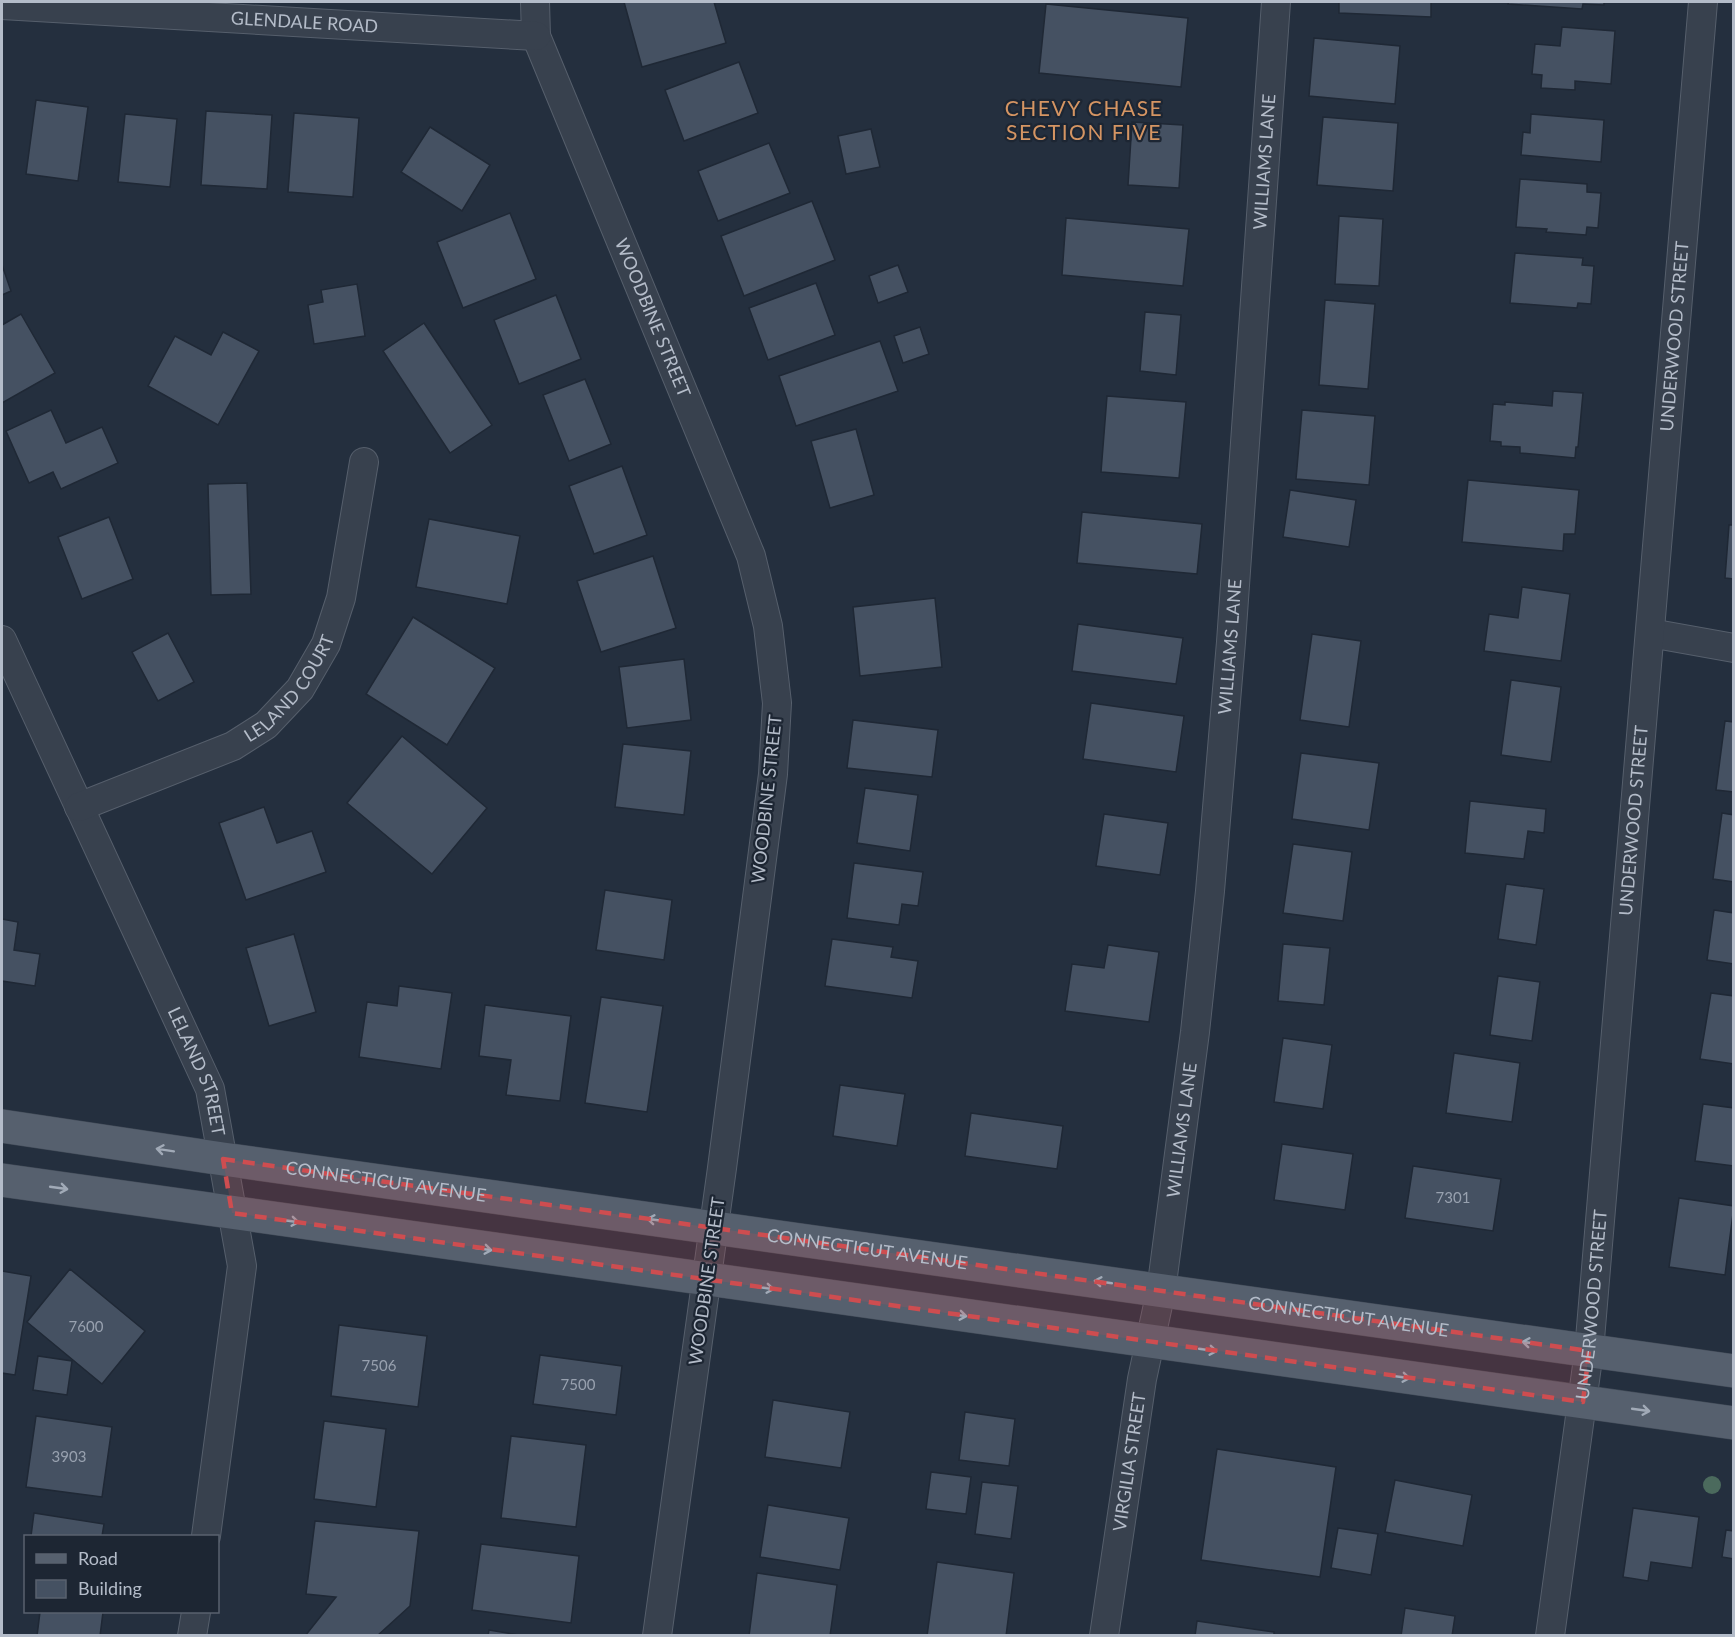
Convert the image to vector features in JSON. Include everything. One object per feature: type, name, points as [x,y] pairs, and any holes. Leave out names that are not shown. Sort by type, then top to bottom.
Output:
[{"type":"main road","name":"CONNECTICUT AVENUE","points":[[2,1126],[1734,1371]]},
{"type":"main road","points":[[2,1180],[1734,1424]]},
{"type":"street","name":"WOODBINE STREET","points":[[535,2],[536,36],[751,556],[768,626],[777,703],[773,774],[707,1281],[657,1635]]},
{"type":"street","name":"WILLIAMS LANE","points":[[1161,1291],[1195,1032],[1210,891],[1233,618],[1276,2]]},
{"type":"street","name":"UNDERWOOD STREET","points":[[1550,1635],[1589,1351],[1703,2]]},
{"type":"street","name":"GLENDALE ROAD","points":[[2,5],[160,8],[536,36]]},
{"type":"street","name":"LELAND COURT","points":[[80,807],[233,746],[266,725],[300,689],[326,644],[341,598],[364,462]]},
{"type":"street","points":[[1650,633],[1734,648]]},
{"type":"street","name":"LELAND STREET","points":[[2,640],[210,1089],[242,1266],[206,1535]]},
{"type":"street","name":"VIRGILIA STREET","points":[[1104,1635],[1142,1379],[1161,1291]]},
{"type":"street","points":[[192,1635],[196,1613]]},
{"type":"highlighted area","points":[[223,1159],[1589,1351],[1583,1402],[232,1213]]},
{"type":"building","points":[[624,2],[714,2],[726,43],[642,67]]},
{"type":"building","points":[[1339,2],[1431,2],[1431,17],[1339,13]]},
{"type":"building","points":[[1509,2],[1604,2],[1604,5],[1583,4],[1582,9],[1508,4]]},
{"type":"building","points":[[1046,4],[1188,18],[1181,87],[1039,73]]},
{"type":"building","points":[[1562,27],[1615,31],[1611,84],[1575,81],[1575,90],[1541,88],[1542,75],[1532,74],[1535,44],[1560,46]]},
{"type":"building","points":[[1314,38],[1400,46],[1395,104],[1309,96]]},
{"type":"building","points":[[739,62],[758,113],[684,141],[665,90]]},
{"type":"building","points":[[36,100],[88,107],[78,181],[26,174]]},
{"type":"building","points":[[206,111],[272,115],[267,189],[201,185]]},
{"type":"building","points":[[294,113],[359,118],[353,197],[288,192]]},
{"type":"building","points":[[125,114],[177,119],[170,187],[118,182]]},
{"type":"building","points":[[1531,114],[1604,120],[1601,162],[1521,155],[1523,132],[1530,133]]},
{"type":"building","points":[[1323,117],[1398,123],[1393,191],[1317,185]]},
{"type":"building","points":[[1132,122],[1183,125],[1179,188],[1128,185]]},
{"type":"building","points":[[430,127],[490,165],[462,211],[401,172]]},
{"type":"building","points":[[871,129],[880,167],[846,174],[838,136]]},
{"type":"building","points":[[769,143],[790,193],[718,221],[698,171]]},
{"type":"building","points":[[1520,179],[1587,184],[1587,192],[1601,193],[1598,228],[1587,227],[1586,235],[1516,227]]},
{"type":"building","points":[[812,201],[835,260],[744,296],[721,236]]},
{"type":"building","points":[[510,213],[536,279],[463,308],[437,242]]},
{"type":"building","points":[[1339,216],[1383,219],[1379,286],[1335,284]]},
{"type":"building","points":[[1066,218],[1189,229],[1183,286],[1062,275]]},
{"type":"building","points":[[1515,253],[1583,258],[1582,265],[1594,266],[1591,304],[1578,303],[1577,308],[1510,303]]},
{"type":"building","points":[[2,265],[11,291],[2,295]]},
{"type":"building","points":[[898,265],[908,292],[878,303],[869,276]]},
{"type":"building","points":[[816,283],[835,335],[768,360],[749,308]]},
{"type":"building","points":[[357,284],[365,336],[314,344],[308,305],[323,302],[321,290]]},
{"type":"building","points":[[556,295],[581,359],[519,384],[494,320]]},
{"type":"building","points":[[1325,300],[1375,304],[1368,389],[1319,385]]},
{"type":"building","points":[[1145,312],[1181,315],[1176,375],[1140,371]]},
{"type":"building","points":[[21,314],[55,373],[2,403],[2,325]]},
{"type":"building","points":[[424,323],[492,425],[450,453],[383,351]]},
{"type":"building","points":[[920,327],[929,354],[903,363],[894,336]]},
{"type":"building","points":[[223,332],[259,351],[218,425],[148,386],[175,336],[211,355]]},
{"type":"building","points":[[880,341],[898,391],[796,426],[779,376]]},
{"type":"building","points":[[585,379],[611,444],[569,461],[543,395]]},
{"type":"building","points":[[1553,391],[1583,393],[1575,458],[1520,453],[1520,447],[1501,446],[1501,442],[1490,441],[1493,404],[1505,405],[1505,402],[1552,406]]},
{"type":"building","points":[[1107,396],[1186,402],[1179,478],[1101,472]]},
{"type":"building","points":[[51,410],[66,443],[102,427],[118,463],[61,489],[53,472],[29,483],[6,431]]},
{"type":"building","points":[[1302,410],[1375,416],[1369,485],[1296,479]]},
{"type":"building","points":[[856,429],[874,495],[830,508],[811,441]]},
{"type":"building","points":[[622,466],[647,535],[594,554],[569,486]]},
{"type":"building","points":[[1468,480],[1579,490],[1575,534],[1564,534],[1563,551],[1462,542]]},
{"type":"building","points":[[247,483],[251,594],[211,595],[208,484]]},
{"type":"building","points":[[1290,490],[1356,500],[1349,547],[1283,537]]},
{"type":"building","points":[[1082,512],[1202,524],[1197,574],[1077,563]]},
{"type":"building","points":[[109,517],[133,579],[82,599],[58,537]]},
{"type":"building","points":[[429,519],[520,536],[507,604],[416,587]]},
{"type":"building","points":[[1729,525],[1734,525],[1734,579],[1725,578]]},
{"type":"building","points":[[653,556],[676,628],[601,652],[577,581]]},
{"type":"building","points":[[1522,587],[1570,594],[1561,661],[1484,651],[1489,614],[1518,618]]},
{"type":"building","points":[[935,598],[942,667],[860,676],[853,607]]},
{"type":"building","points":[[413,617],[495,668],[447,745],[366,694]]},
{"type":"building","points":[[1078,624],[1183,638],[1176,684],[1072,671]]},
{"type":"building","points":[[168,633],[194,682],[158,701],[132,652]]},
{"type":"building","points":[[1312,634],[1361,641],[1349,727],[1300,720]]},
{"type":"building","points":[[684,659],[691,720],[627,728],[619,667]]},
{"type":"building","points":[[1511,680],[1561,687],[1551,762],[1501,755]]},
{"type":"building","points":[[1091,703],[1184,716],[1176,772],[1083,759]]},
{"type":"building","points":[[853,720],[938,730],[932,777],[847,768]]},
{"type":"building","points":[[1725,721],[1734,722],[1734,792],[1716,790]]},
{"type":"building","points":[[402,736],[487,808],[432,874],[347,803]]},
{"type":"building","points":[[623,744],[691,751],[684,815],[615,807]]},
{"type":"building","points":[[1301,753],[1379,763],[1369,830],[1292,819]]},
{"type":"building","points":[[865,788],[918,795],[910,851],[857,843]]},
{"type":"building","points":[[1470,801],[1546,809],[1544,833],[1528,831],[1524,859],[1465,853]]},
{"type":"building","points":[[264,807],[277,843],[312,831],[326,872],[246,900],[219,823]]},
{"type":"building","points":[[1722,813],[1734,815],[1734,882],[1713,879]]},
{"type":"building","points":[[1104,814],[1168,823],[1160,875],[1096,866]]},
{"type":"building","points":[[1293,844],[1352,852],[1343,921],[1283,913]]},
{"type":"building","points":[[854,863],[923,872],[918,906],[902,904],[899,925],[847,918]]},
{"type":"building","points":[[1506,884],[1544,889],[1536,945],[1498,939]]},
{"type":"building","points":[[605,890],[672,900],[664,960],[596,950]]},
{"type":"building","points":[[1714,910],[1734,913],[1734,964],[1707,960]]},
{"type":"building","points":[[2,919],[18,922],[14,950],[40,954],[35,986],[2,981]]},
{"type":"building","points":[[294,934],[316,1012],[269,1026],[246,948]]},
{"type":"building","points":[[832,939],[893,947],[891,957],[918,961],[912,998],[825,986]]},
{"type":"building","points":[[1283,944],[1330,948],[1324,1005],[1278,1001]]},
{"type":"building","points":[[1108,945],[1159,952],[1149,1022],[1065,1011],[1072,964],[1104,968]]},
{"type":"building","points":[[1498,976],[1540,982],[1532,1041],[1490,1035]]},
{"type":"building","points":[[399,986],[452,993],[441,1069],[359,1057],[367,1002],[397,1006]]},
{"type":"building","points":[[1711,993],[1734,996],[1734,1064],[1700,1059]]},
{"type":"building","points":[[601,997],[663,1006],[647,1112],[585,1103]]},
{"type":"building","points":[[485,1005],[571,1016],[560,1101],[506,1095],[511,1060],[479,1056]]},
{"type":"building","points":[[1283,1038],[1332,1045],[1323,1109],[1274,1102]]},
{"type":"building","points":[[1454,1053],[1520,1063],[1512,1122],[1446,1113]]},
{"type":"building","points":[[840,1085],[905,1094],[897,1146],[833,1136]]},
{"type":"building","points":[[1703,1104],[1734,1108],[1734,1166],[1695,1161]]},
{"type":"building","points":[[971,1113],[1063,1126],[1057,1169],[965,1156]]},
{"type":"building","points":[[1282,1144],[1353,1154],[1345,1210],[1274,1200]]},
{"type":"building","points":[[1413,1166],[1501,1179],[1493,1231],[1405,1218]]},
{"type":"building","points":[[1679,1198],[1734,1206],[1725,1275],[1669,1267]]},
{"type":"building","points":[[70,1269],[145,1331],[102,1384],[27,1322]]},
{"type":"building","points":[[2,1271],[31,1276],[15,1375],[2,1373]]},
{"type":"building","points":[[339,1325],[427,1336],[418,1407],[331,1396]]},
{"type":"building","points":[[540,1355],[622,1366],[616,1415],[533,1404]]},
{"type":"building","points":[[38,1356],[72,1361],[67,1395],[33,1390]]},
{"type":"building","points":[[773,1400],[850,1412],[841,1468],[765,1457]]},
{"type":"building","points":[[965,1412],[1015,1419],[1009,1466],[959,1460]]},
{"type":"building","points":[[36,1416],[112,1427],[102,1497],[26,1487]]},
{"type":"building","points":[[324,1421],[386,1429],[376,1507],[314,1499]]},
{"type":"building","points":[[511,1436],[586,1445],[576,1527],[501,1518]]},
{"type":"building","points":[[1217,1449],[1336,1467],[1320,1577],[1201,1560]]},
{"type":"building","points":[[931,1472],[971,1477],[966,1514],[926,1509]]},
{"type":"building","points":[[1395,1480],[1472,1495],[1463,1546],[1385,1532]]},
{"type":"building","points":[[982,1482],[1018,1486],[1011,1539],[975,1534]]},
{"type":"building","points":[[768,1505],[849,1518],[840,1570],[760,1557]]},
{"type":"building","points":[[1633,1508],[1699,1517],[1692,1568],[1651,1562],[1648,1581],[1623,1577]]},
{"type":"building","points":[[34,1513],[104,1524],[102,1535],[31,1535]]},
{"type":"building","points":[[315,1521],[419,1531],[410,1606],[377,1636],[305,1636],[336,1597],[306,1594]]},
{"type":"building","points":[[1338,1528],[1378,1534],[1371,1575],[1331,1568]]},
{"type":"building","points":[[1726,1530],[1734,1531],[1734,1559],[1722,1557]]},
{"type":"building","points":[[481,1544],[579,1556],[571,1623],[472,1610]]},
{"type":"building","points":[[937,1562],[1014,1573],[1006,1636],[927,1636]]},
{"type":"building","points":[[757,1573],[837,1585],[830,1636],[749,1636]]},
{"type":"building","points":[[1405,1608],[1455,1616],[1452,1636],[1401,1636]]},
{"type":"building","points":[[40,1613],[103,1613],[100,1636],[37,1636]]},
{"type":"building","points":[[1197,1621],[1274,1632],[1274,1636],[1195,1636]]},
{"type":"building","points":[[489,1630],[524,1636],[488,1636]]},
{"type":"district","name":"CHEVY CHASE SECTION FIVE","points":[[1084,121]]}]
